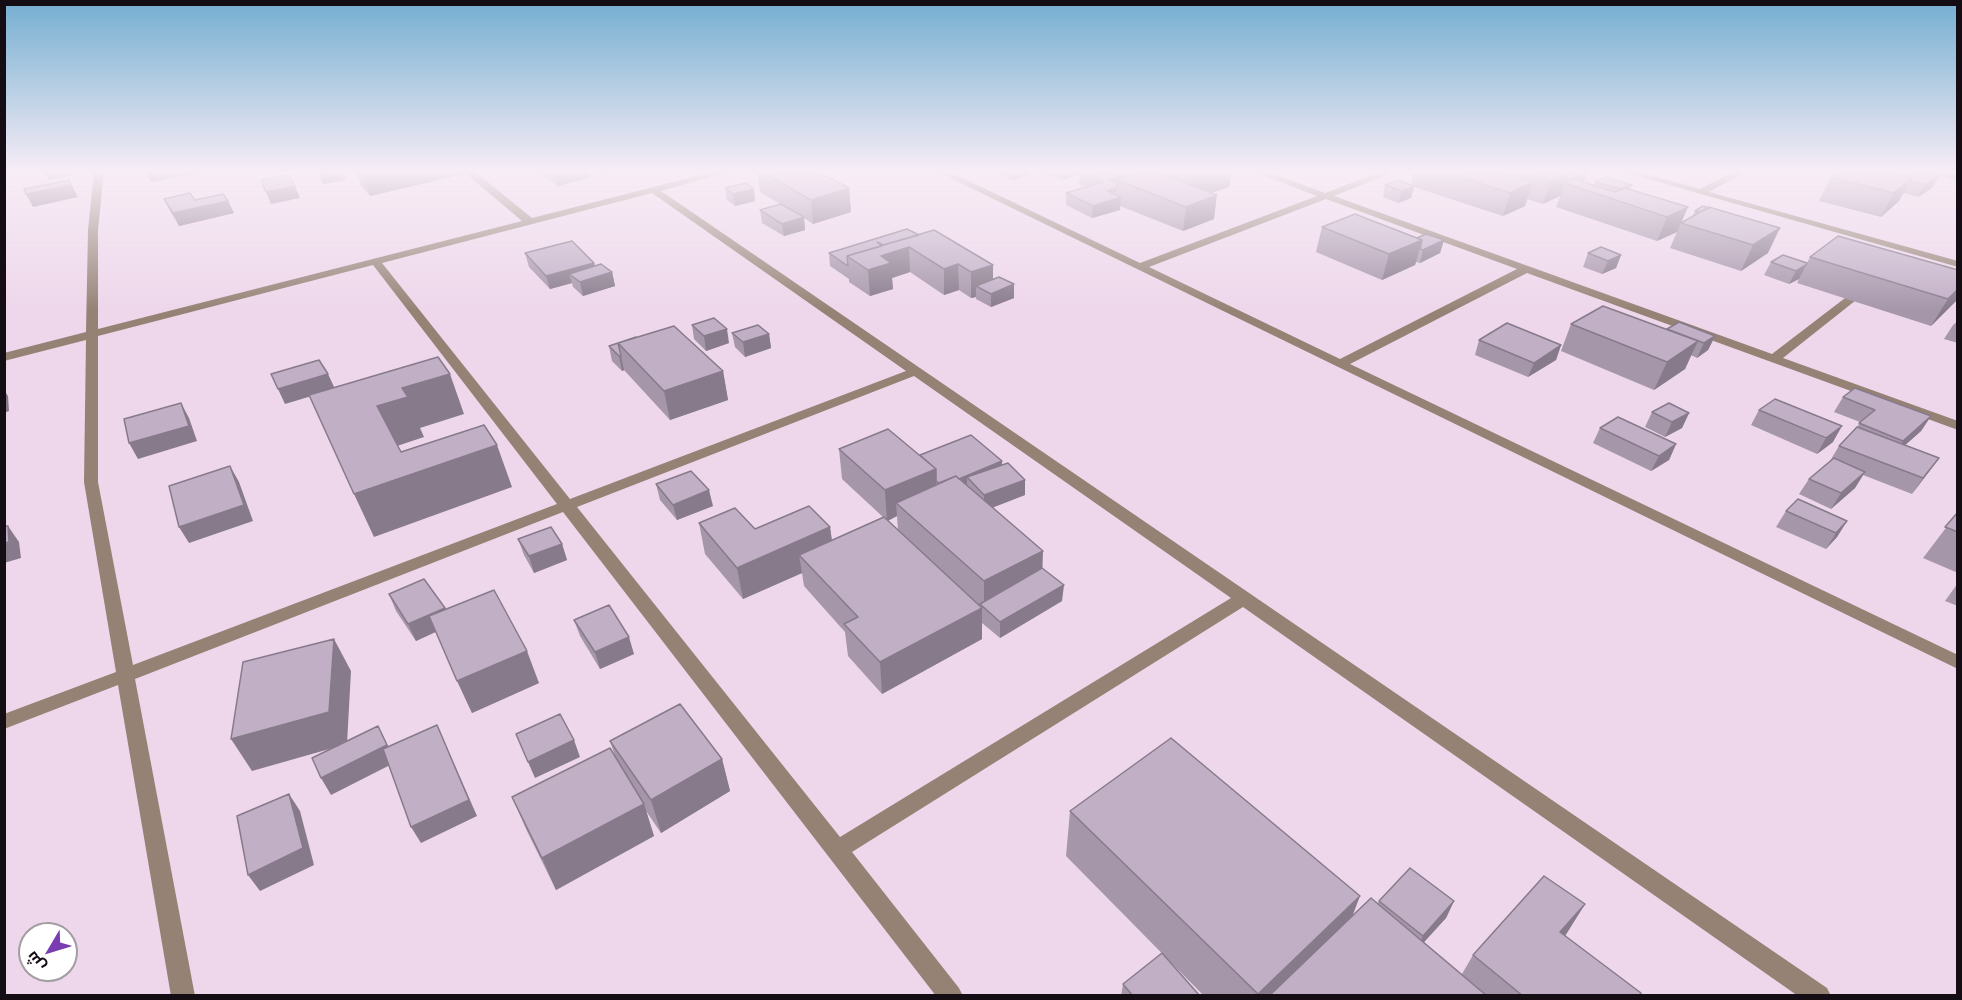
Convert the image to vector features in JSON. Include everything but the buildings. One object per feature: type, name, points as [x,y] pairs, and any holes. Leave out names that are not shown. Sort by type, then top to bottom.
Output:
[{"type":"street","points":[[94,218],[91,482],[183,996]]},
{"type":"street","points":[[525,218],[530,222]]},
{"type":"street","points":[[4,357],[547,218]]},
{"type":"street","points":[[694,218],[1819,996]]},
{"type":"street","points":[[1037,218],[1958,663]]},
{"type":"street","points":[[1139,267],[1269,218]]},
{"type":"street","points":[[1385,218],[1958,426]]},
{"type":"street","points":[[1785,218],[1908,255],[1958,264]]},
{"type":"street","points":[[375,261],[951,996]]},
{"type":"street","points":[[1339,364],[1526,269]]},
{"type":"street","points":[[1774,359],[1875,280]]},
{"type":"street","points":[[4,722],[916,371]]},
{"type":"street","points":[[837,850],[1244,598]]}]
